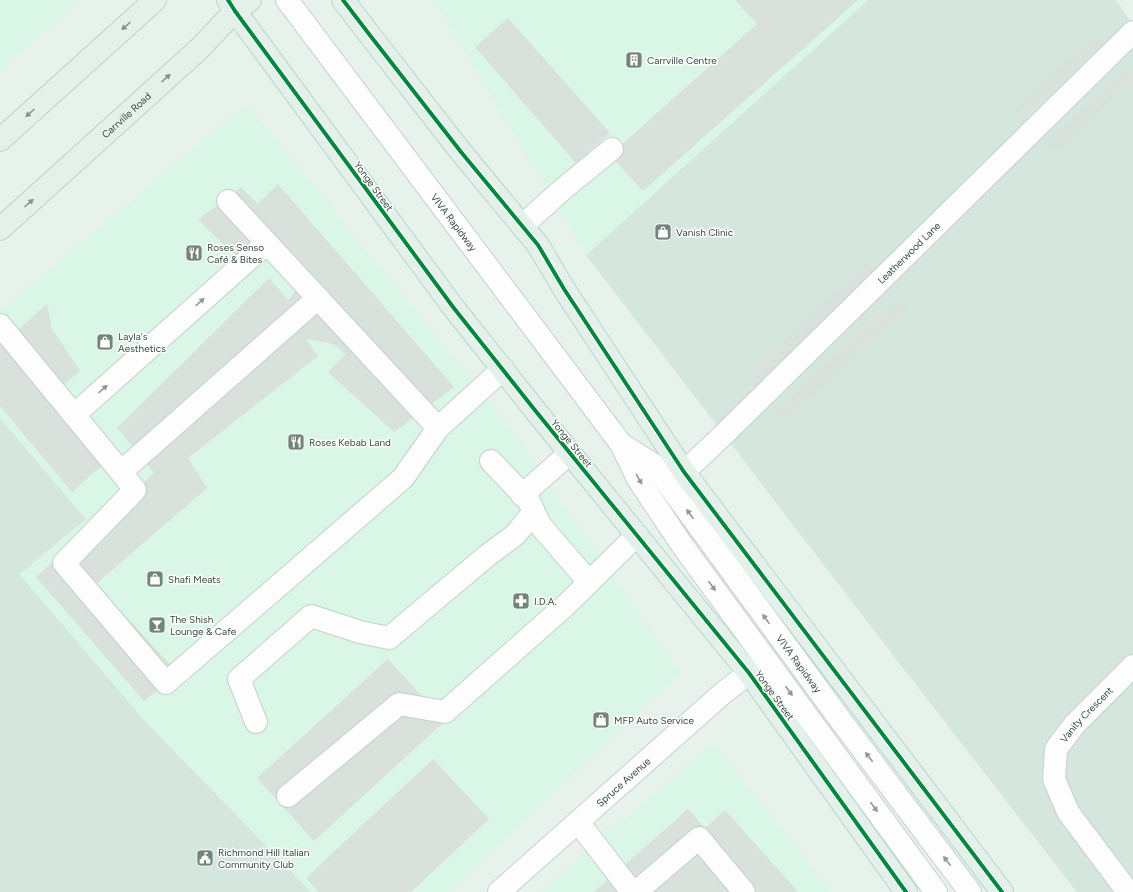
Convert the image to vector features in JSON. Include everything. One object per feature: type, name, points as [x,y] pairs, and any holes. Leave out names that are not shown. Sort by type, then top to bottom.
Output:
[{"type":"main road","points":[[0,140],[155,0]]},
{"type":"main road","points":[[343,0],[462,152],[538,245],[564,289],[684,472],[1002,892]]},
{"type":"main road","name":"Carrville Road","points":[[0,229],[199,49],[238,4]]},
{"type":"main road","name":"Yonge Street","points":[[238,4],[453,307],[749,673],[906,892]]},
{"type":"street","name":"VIVA Rapidway","points":[[287,0],[621,444],[638,479],[682,544],[936,892]]},
{"type":"street","name":"Leatherwood Lane","points":[[684,472],[1133,32]]},
{"type":"street","points":[[522,226],[563,189],[612,149]]},
{"type":"street","points":[[228,201],[438,428]]},
{"type":"street","points":[[74,415],[267,243]]},
{"type":"street","points":[[121,472],[318,298]]},
{"type":"street","points":[[0,325],[135,490],[64,563],[166,684],[403,478],[438,428],[503,369]]},
{"type":"street","name":"VIVA Rapidway","points":[[621,444],[654,465],[839,718],[970,892]]},
{"type":"street","points":[[522,494],[570,453]]},
{"type":"street","points":[[491,461],[522,494],[534,512],[540,525],[589,582]]},
{"type":"street","points":[[256,722],[239,679],[311,616],[360,632],[389,638],[488,555],[515,535],[534,512]]},
{"type":"street","points":[[288,796],[399,704],[445,712],[566,605],[637,535]]},
{"type":"street","name":"Vanity Crescent","points":[[1128,892],[1068,812],[1054,779],[1056,749],[1075,724],[1133,666]]},
{"type":"street","name":"Spruce Avenue","points":[[499,892],[723,693],[749,673]]},
{"type":"street","points":[[578,822],[632,892]]},
{"type":"street","points":[[636,892],[699,838],[744,892]]},
{"type":"shaded area","points":[[0,0],[79,0],[0,71]]},
{"type":"shaded area","points":[[434,0],[868,0],[586,255]]},
{"type":"shaded area","points":[[735,0],[858,0],[643,191],[610,155],[757,24]]},
{"type":"shaded area","points":[[868,0],[1116,0],[1133,25],[1133,892],[1077,892],[586,255]]},
{"type":"shaded area","points":[[508,18],[610,133],[576,163],[475,47]]},
{"type":"shaded area","points":[[1096,34],[1104,43],[1022,118],[1014,110]]},
{"type":"shaded area","points":[[1127,67],[1133,74],[1133,80],[1056,153],[1046,144]]},
{"type":"shaded area","points":[[247,104],[502,417],[680,673],[450,892],[311,892],[145,721],[20,575],[86,519],[0,418],[0,311]]},
{"type":"shaded area","points":[[278,184],[454,387],[394,432],[328,372],[346,354],[333,344],[306,339],[318,356],[188,458],[207,488],[96,584],[179,674],[144,701],[36,577],[154,473],[117,428],[269,278],[288,300],[296,290],[256,246],[238,258],[198,220],[241,187],[258,204]]},
{"type":"shaded area","points":[[867,263],[877,274],[755,387],[746,376]]},
{"type":"shaded area","points":[[899,298],[908,308],[786,420],[777,410]]},
{"type":"shaded area","points":[[47,304],[52,329],[80,371],[64,385],[117,452],[72,492],[0,406],[0,346]]},
{"type":"shaded area","points":[[0,418],[86,519],[20,574],[145,721],[311,892],[0,892]]},
{"type":"shaded area","points":[[388,659],[445,721],[314,841],[257,778]]},
{"type":"shaded area","points":[[713,743],[832,892],[540,892]]},
{"type":"shaded area","points":[[433,759],[489,819],[411,892],[319,892],[306,878]]},
{"type":"shaded area","points":[[688,809],[705,828],[725,810],[798,892],[594,892]]},
{"type":"cycle path","points":[[228,0],[453,307],[749,673],[906,892]]},
{"type":"cycle path","points":[[343,0],[461,152],[538,245],[564,289],[684,472],[1002,892]]},
{"type":"place","name":"Carrville Centre","points":[[634,60]]},
{"type":"place","name":"Vanish Clinic","points":[[663,232]]},
{"type":"place","name":"Roses Senso Café & Bites","points":[[194,253]]},
{"type":"place","name":"Layla's Aesthetics","points":[[105,342]]},
{"type":"place","name":"Roses Kebab Land","points":[[296,442]]},
{"type":"place","name":"Shafi Meats","points":[[155,579]]},
{"type":"place","name":"I.D.A.","points":[[521,601]]},
{"type":"place","name":"The Shish Lounge & Cafe","points":[[157,625]]},
{"type":"place","name":"MFP Auto Service","points":[[601,720]]},
{"type":"place","name":"Richmond Hill Italian Community Club","points":[[205,858]]}]
